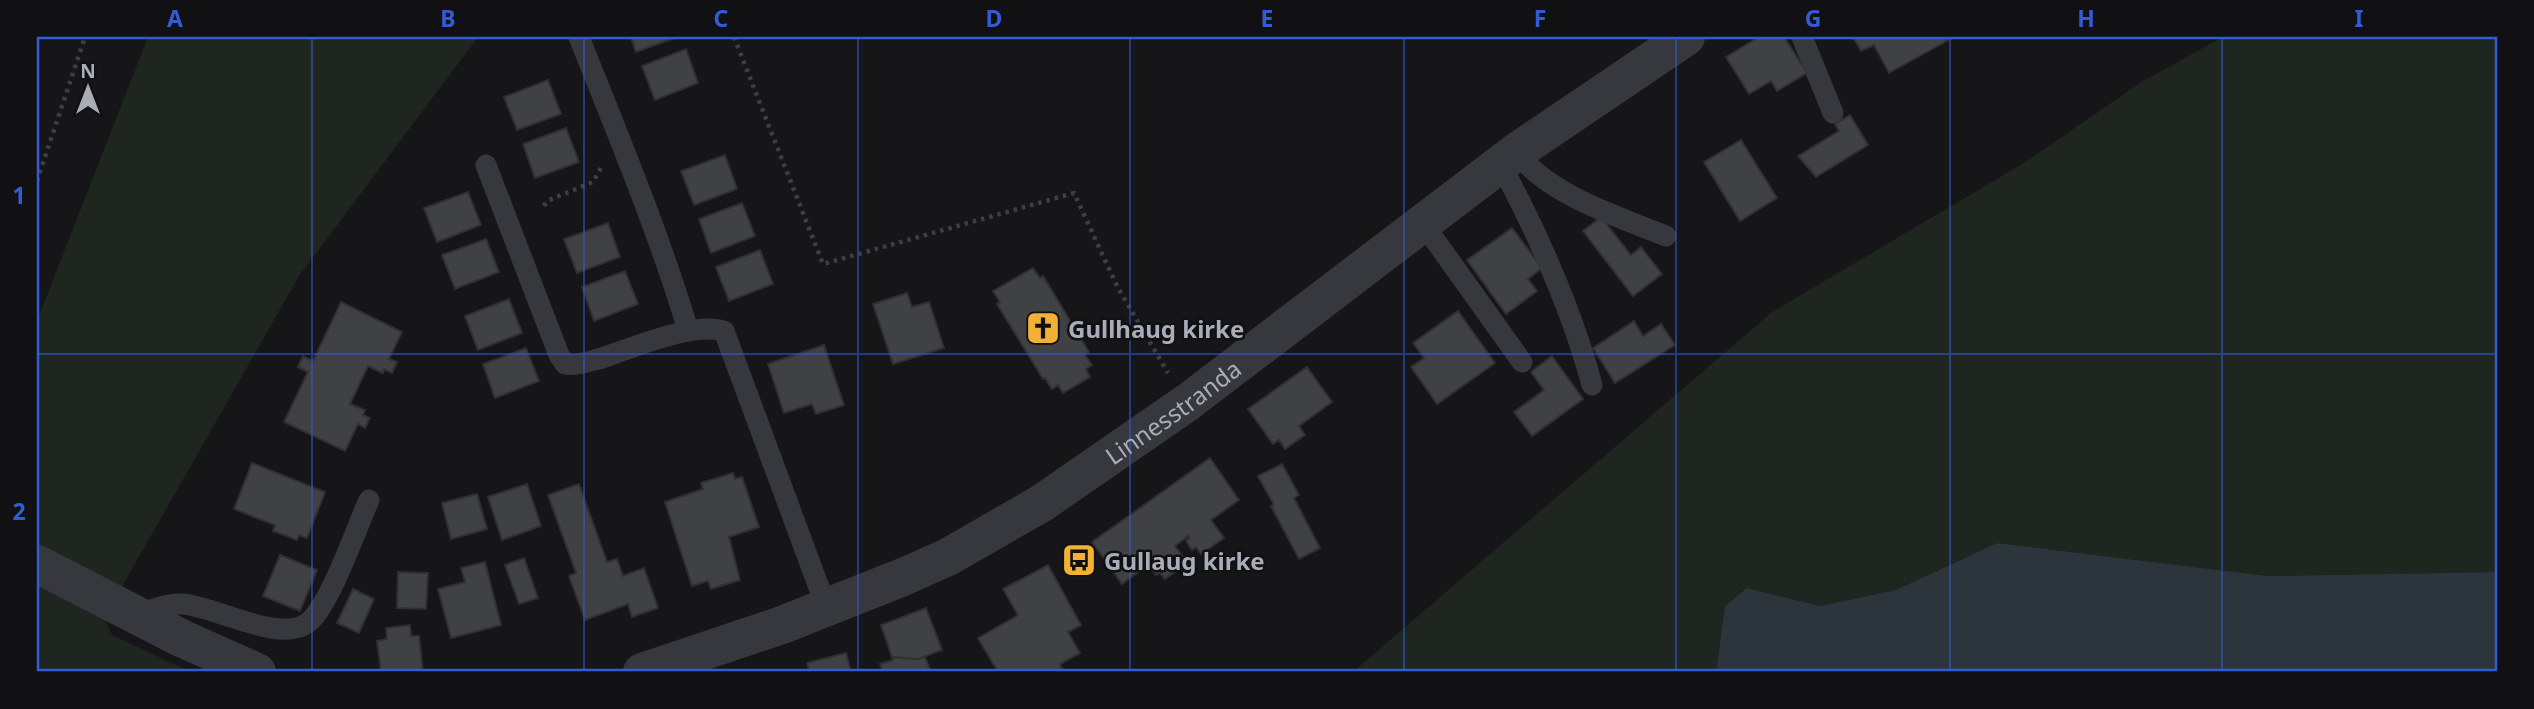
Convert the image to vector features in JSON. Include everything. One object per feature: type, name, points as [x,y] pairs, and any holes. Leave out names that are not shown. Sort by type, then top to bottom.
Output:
[{"type":"street","name":"Linnesstranda","points":[[642,672],[700,655],[827,609],[948,557],[1042,503],[1188,402],[1508,158],[1686,37]]},
{"type":"street","points":[[37,564],[136,615],[257,672]]},
{"type":"lane","points":[[579,37],[677,293],[688,330]]},
{"type":"lane","points":[[1802,37],[1833,113]]},
{"type":"lane","points":[[1508,158],[1529,168],[1560,190],[1666,236]]},
{"type":"lane","points":[[1508,158],[1557,279],[1592,385]]},
{"type":"lane","points":[[486,165],[559,355],[565,364],[572,366],[595,360],[688,330],[707,328],[724,331],[827,609]]},
{"type":"lane","points":[[1422,222],[1522,362]]},
{"type":"lane","points":[[136,615],[164,606],[183,604],[271,628],[304,625],[312,619],[328,593],[369,500]]},
{"type":"path","points":[[37,181],[85,37]]},
{"type":"path","points":[[734,37],[823,264],[1074,193],[1117,286],[1188,402]]},
{"type":"path","points":[[544,206],[547,201],[593,182],[602,165],[626,156]]},
{"type":"shaded area","points":[[148,37],[478,37],[299,276],[104,618],[112,635],[191,672],[37,672],[37,321]]},
{"type":"shaded area","points":[[2223,37],[2497,37],[2497,572],[2268,576],[1997,543],[1896,590],[1820,606],[1745,588],[1725,606],[1716,672],[1353,672],[1772,312],[2024,163],[2143,81]]},
{"type":"shaded area","points":[[1997,543],[2268,576],[2497,572],[2497,672],[1716,672],[1725,606],[1746,588],[1820,606],[1896,590]]},
{"type":"building","points":[[631,37],[677,37],[636,52]]},
{"type":"building","points":[[1759,37],[1784,37],[1807,73],[1777,91],[1771,81],[1749,94],[1726,57]]},
{"type":"building","points":[[1853,37],[1952,38],[1889,73],[1874,45],[1861,51]]},
{"type":"building","points":[[686,49],[698,83],[655,100],[642,66]]},
{"type":"building","points":[[548,80],[561,114],[517,130],[504,97]]},
{"type":"building","points":[[1850,115],[1868,145],[1816,177],[1798,156],[1839,131],[1835,124]]},
{"type":"building","points":[[566,128],[579,162],[535,178],[523,144]]},
{"type":"building","points":[[1741,140],[1777,198],[1740,221],[1704,162]]},
{"type":"building","points":[[725,155],[737,189],[694,205],[681,171]]},
{"type":"building","points":[[468,192],[481,225],[437,242],[424,208]]},
{"type":"building","points":[[742,203],[755,236],[711,253],[699,219]]},
{"type":"building","points":[[1601,217],[1631,255],[1641,247],[1662,274],[1633,296],[1583,231]]},
{"type":"building","points":[[608,223],[620,257],[577,273],[564,239]]},
{"type":"building","points":[[1512,228],[1542,268],[1528,279],[1537,291],[1506,314],[1467,260]]},
{"type":"building","points":[[486,239],[499,272],[455,289],[442,255]]},
{"type":"building","points":[[760,250],[773,284],[729,301],[716,267]]},
{"type":"building","name":"Gullhaug kirke","points":[[1033,268],[1040,278],[1043,276],[1089,352],[1085,355],[1092,365],[1086,369],[1090,377],[1063,393],[1058,385],[1052,389],[1045,378],[1043,379],[997,304],[1000,302],[993,291]]},
{"type":"building","points":[[625,271],[638,304],[594,321],[582,287]]},
{"type":"building","points":[[907,293],[912,307],[929,302],[944,348],[893,364],[873,304]]},
{"type":"building","points":[[509,299],[522,333],[478,350],[465,316]]},
{"type":"building","points":[[341,302],[402,332],[389,359],[397,362],[392,373],[384,369],[383,373],[368,366],[350,404],[365,410],[363,415],[370,418],[365,428],[358,424],[345,451],[284,422],[308,372],[298,367],[303,356],[313,361]]},
{"type":"building","points":[[1458,311],[1495,363],[1437,404],[1411,367],[1424,358],[1413,343]]},
{"type":"building","points":[[1634,321],[1643,336],[1661,324],[1675,345],[1615,383],[1593,348]]},
{"type":"building","points":[[824,345],[844,405],[816,414],[812,404],[784,413],[768,364]]},
{"type":"building","points":[[526,348],[539,381],[495,398],[483,364]]},
{"type":"building","points":[[1552,356],[1583,399],[1532,436],[1514,412],[1544,390],[1531,372]]},
{"type":"building","points":[[1307,367],[1332,402],[1299,426],[1305,435],[1285,449],[1279,440],[1273,444],[1248,409]]},
{"type":"building","points":[[1210,458],[1239,500],[1211,520],[1224,538],[1201,554],[1196,547],[1192,550],[1186,541],[1188,536],[1175,546],[1188,563],[1165,579],[1160,573],[1156,575],[1149,566],[1152,562],[1122,584],[1092,542]]},
{"type":"building","points":[[252,463],[325,492],[307,538],[299,535],[297,540],[273,531],[275,525],[234,509]]},
{"type":"building","points":[[1282,464],[1299,495],[1294,498],[1320,548],[1299,559],[1258,476]]},
{"type":"building","points":[[733,473],[735,479],[742,477],[759,527],[729,537],[740,580],[711,589],[708,581],[692,586],[665,502],[703,489],[701,483]]},
{"type":"building","points":[[527,484],[541,526],[502,540],[488,497]]},
{"type":"building","points":[[579,484],[607,562],[617,559],[623,576],[644,568],[658,608],[632,617],[628,604],[585,620],[569,576],[576,573],[548,495]]},
{"type":"building","points":[[477,494],[487,529],[451,539],[442,503]]},
{"type":"building","points":[[280,555],[317,570],[300,611],[263,596]]},
{"type":"building","points":[[524,558],[538,598],[519,604],[505,565]]},
{"type":"building","points":[[485,562],[501,625],[451,638],[438,589],[465,582],[461,568]]},
{"type":"building","points":[[1048,565],[1081,625],[1068,632],[1080,653],[1060,664],[1062,668],[1054,672],[998,672],[978,638],[1018,615],[1003,589]]},
{"type":"building","points":[[398,572],[428,573],[426,609],[397,608]]},
{"type":"building","points":[[353,589],[374,599],[359,633],[337,623]]},
{"type":"building","points":[[926,608],[942,650],[918,659],[892,657],[881,625]]},
{"type":"building","points":[[410,625],[411,636],[419,636],[423,672],[381,672],[377,641],[387,639],[386,628]]},
{"type":"building","points":[[846,653],[851,672],[809,672],[807,663]]},
{"type":"building","points":[[892,657],[925,657],[931,672],[883,672],[880,664],[893,660]]},
{"type":"place","name":"Gullhaug kirke","points":[[1043,328]]},
{"type":"place","name":"Gullaug kirke","points":[[1079,560]]}]
